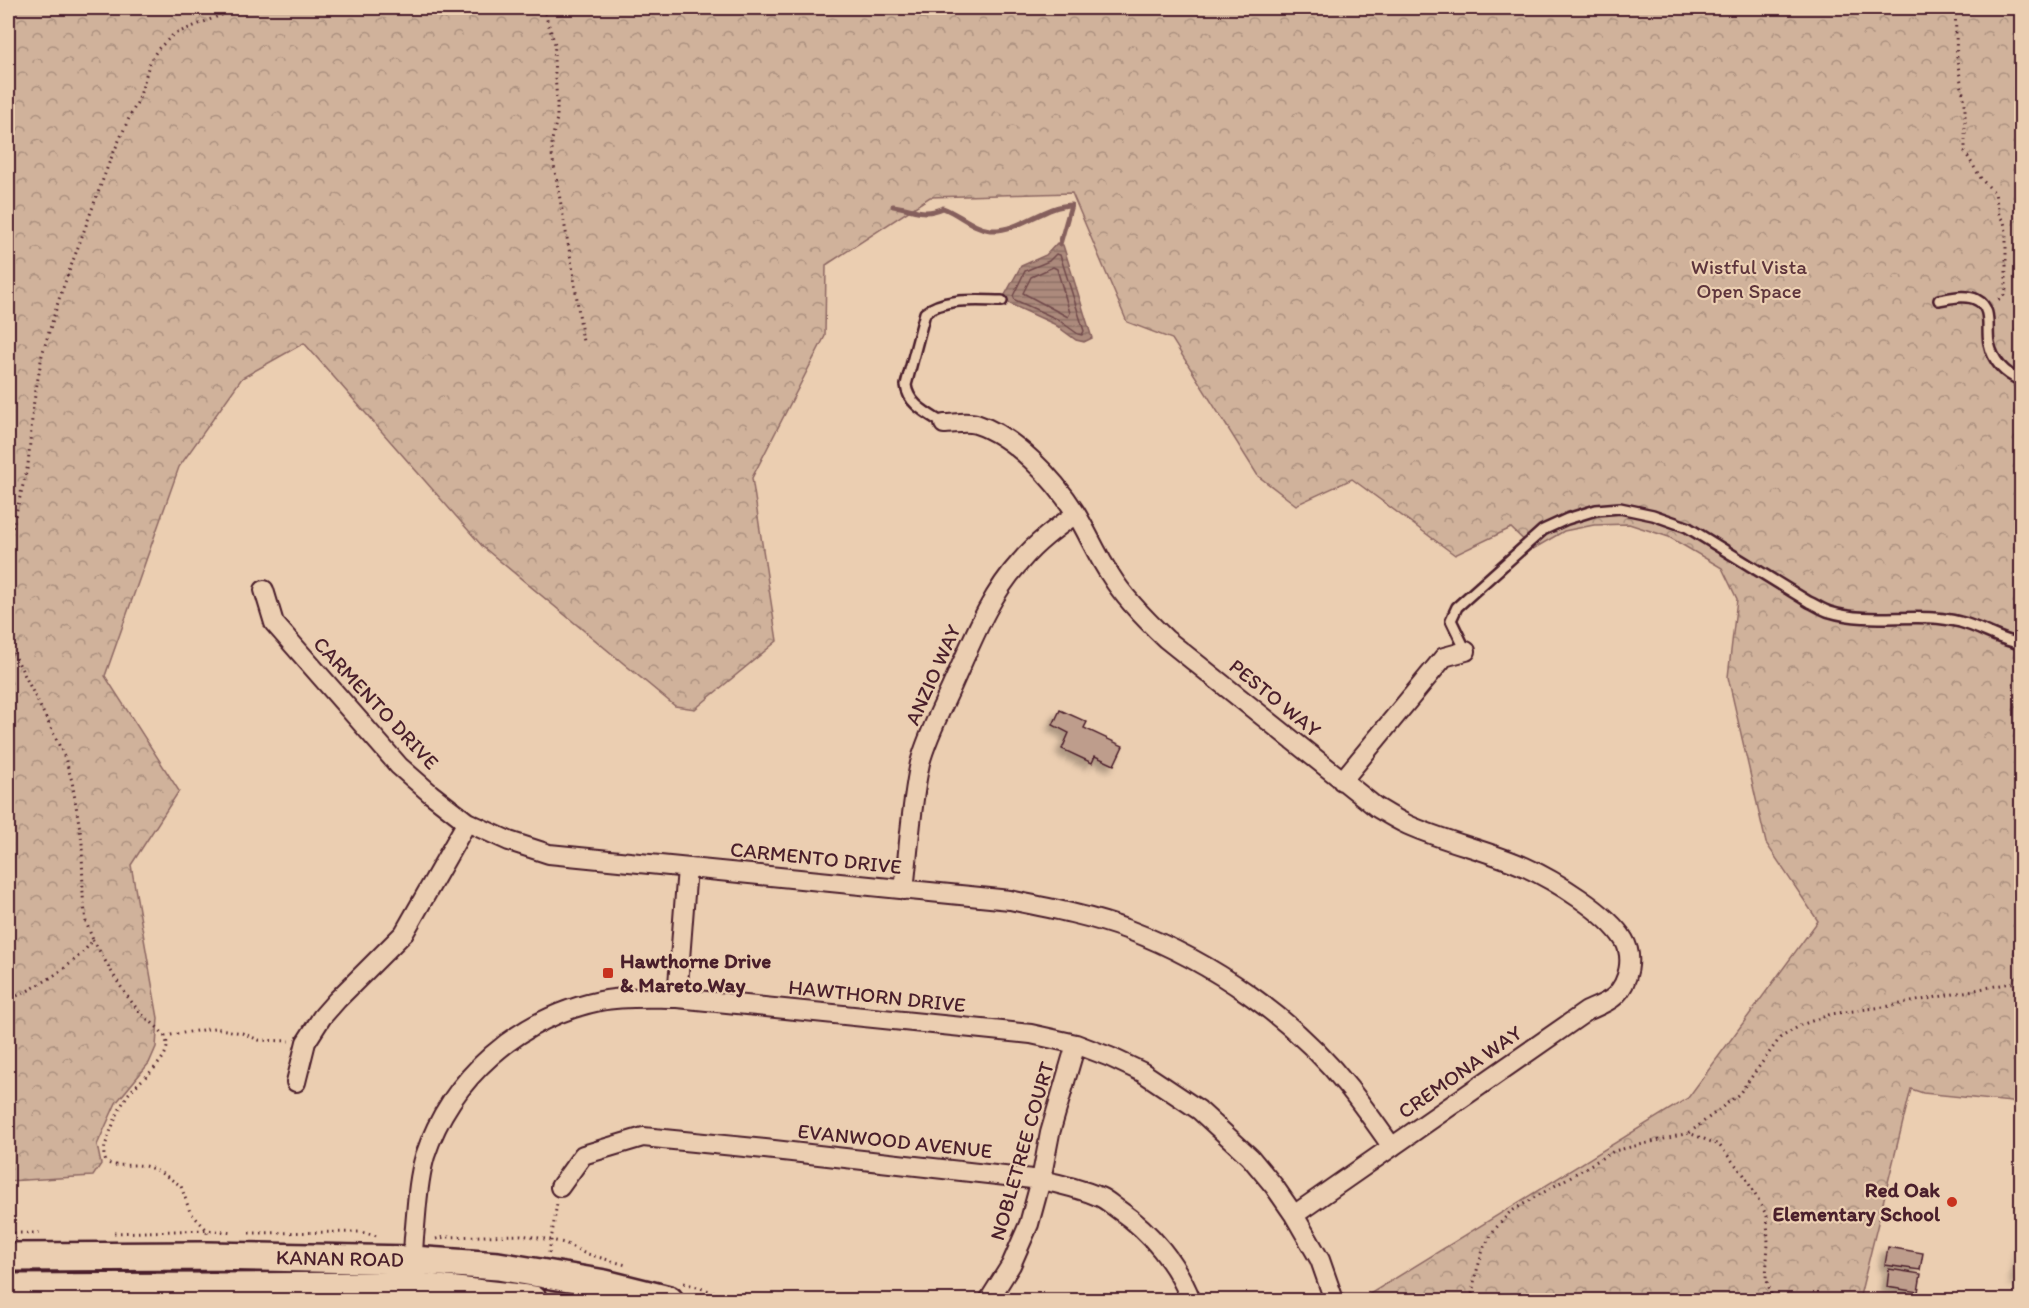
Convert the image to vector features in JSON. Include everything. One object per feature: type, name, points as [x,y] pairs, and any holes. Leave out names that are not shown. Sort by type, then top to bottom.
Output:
[{"type":"main road","name":"KANAN ROAD","points":[[8,1257],[206,1256],[412,1260],[498,1266],[605,1284],[669,1300]]},
{"type":"main road","name":"KANAN ROAD","points":[[8,1288],[409,1294],[511,1297],[533,1300]]},
{"type":"street","name":"PESTO WAY","points":[[944,424],[975,423],[1001,436],[1023,451],[1041,469],[1076,514],[1111,577],[1146,621],[1342,781],[1376,807],[1407,825],[1524,867],[1558,884],[1582,900],[1618,931],[1629,953]]},
{"type":"street","name":"ANZIO WAY","points":[[904,890],[914,798],[921,761],[977,630],[996,593],[1020,561],[1047,535],[1076,514]]},
{"type":"street","name":"CARMENTO DRIVE","points":[[264,590],[273,623],[399,766],[430,794],[467,822],[509,841],[549,854],[1010,900],[1064,910],[1129,930],[1187,956],[1249,995],[1302,1038],[1348,1087],[1392,1147]]},
{"type":"street","points":[[1342,781],[1444,657],[1466,651]]},
{"type":"street","points":[[296,1082],[306,1042],[322,1017],[404,933],[467,822]]},
{"type":"street","points":[[677,998],[687,868]]},
{"type":"street","name":"CREMONA WAY","points":[[1294,1215],[1587,1011],[1615,996],[1627,978],[1629,953]]},
{"type":"street","name":"HAWTHORN DRIVE","points":[[409,1294],[417,1195],[425,1158],[433,1134],[447,1107],[479,1066],[499,1048],[525,1030],[574,1008],[602,1000],[677,998],[1031,1034],[1076,1044],[1110,1057],[1142,1072],[1199,1110],[1250,1157],[1294,1215],[1320,1260],[1334,1300]]},
{"type":"street","name":"NOBLETREE COURT","points":[[989,1300],[1011,1264],[1029,1224],[1050,1133],[1076,1044]]},
{"type":"street","name":"EVANWOOD AVENUE","points":[[560,1187],[583,1155],[644,1137],[1041,1180],[1102,1198],[1133,1220],[1157,1243],[1173,1265],[1191,1300]]},
{"type":"lane","points":[[1940,300],[1963,297],[1977,300],[1985,307],[1989,344],[1999,366],[2009,376],[2022,381]]},
{"type":"lane","points":[[944,424],[915,404],[907,392],[906,385],[925,313],[947,303],[1002,301]]},
{"type":"lane","points":[[1466,651],[1450,620],[1457,607],[1543,530],[1567,519],[1596,510],[1620,508],[1653,515],[1687,527],[1809,602],[1830,612],[1852,616],[1934,618],[1959,621],[2014,643],[2022,644]]},
{"type":"path","points":[[8,545],[28,465],[33,407],[45,346],[60,296],[105,174],[139,99],[150,61],[158,49],[174,34],[239,8]]},
{"type":"path","points":[[543,8],[555,44],[557,102],[552,155],[583,342]]},
{"type":"path","points":[[1955,8],[1957,60],[1965,104],[1965,152],[1982,180],[1995,193],[1999,215],[2006,231],[2006,289],[2004,295],[1996,300],[1987,317]]},
{"type":"path","points":[[8,642],[51,728],[72,781],[82,842],[86,922],[93,940],[139,1010],[165,1036],[167,1044],[165,1053],[127,1096],[109,1136],[104,1158],[114,1166],[133,1164],[147,1166],[181,1186],[190,1212],[207,1230]]},
{"type":"path","points":[[8,1000],[38,987],[86,950],[93,940]]},
{"type":"path","points":[[1471,1300],[1484,1247],[1510,1212],[1614,1151],[1689,1133],[1739,1094],[1780,1038],[1802,1025],[1831,1014],[1890,1006],[2022,981]]},
{"type":"path","points":[[165,1036],[214,1028],[242,1033],[259,1040],[306,1042]]},
{"type":"path","points":[[1689,1133],[1719,1145],[1744,1175],[1767,1216],[1766,1278],[1773,1300]]},
{"type":"path","points":[[550,1248],[560,1187]]},
{"type":"green space","name":"Wistful Vista Open Space","points":[[8,8],[2021,8],[2021,1103],[1923,1093],[1911,1089],[1859,1300],[1360,1300],[1688,1098],[1818,921],[1766,843],[1728,677],[1737,599],[1722,568],[1669,537],[1629,524],[1594,525],[1564,531],[1533,549],[1511,528],[1455,555],[1352,479],[1296,505],[1258,476],[1172,339],[1127,322],[1072,193],[930,197],[826,265],[825,336],[752,478],[777,641],[695,709],[675,706],[483,547],[304,343],[242,378],[179,467],[105,676],[179,791],[131,865],[158,1018],[156,1047],[149,1063],[116,1103],[97,1145],[101,1164],[93,1176],[8,1181]]},
{"type":"water","points":[[1057,243],[1063,245],[1092,338],[1084,342],[1076,340],[1054,324],[1010,304],[1005,295],[1021,266],[1046,255]]},
{"type":"building","points":[[1060,710],[1087,722],[1084,728],[1123,746],[1114,765],[1095,756],[1092,763],[1062,749],[1069,733],[1053,725]]},
{"type":"building","points":[[2022,1244],[2022,1279],[2016,1278]]},
{"type":"building","points":[[1888,1247],[1923,1253],[1920,1270],[1885,1265]]},
{"type":"building","points":[[1889,1269],[1921,1274],[1918,1292],[1887,1287]]},
{"type":"waterway","points":[[893,206],[924,212],[943,208],[978,227],[1001,230],[1061,206],[1071,205],[1060,244]]},
{"type":"place","name":"Hawthorne Drive & Mareto Way","points":[[608,973]]},
{"type":"place","name":"Red Oak Elementary School","points":[[1952,1202]]}]
